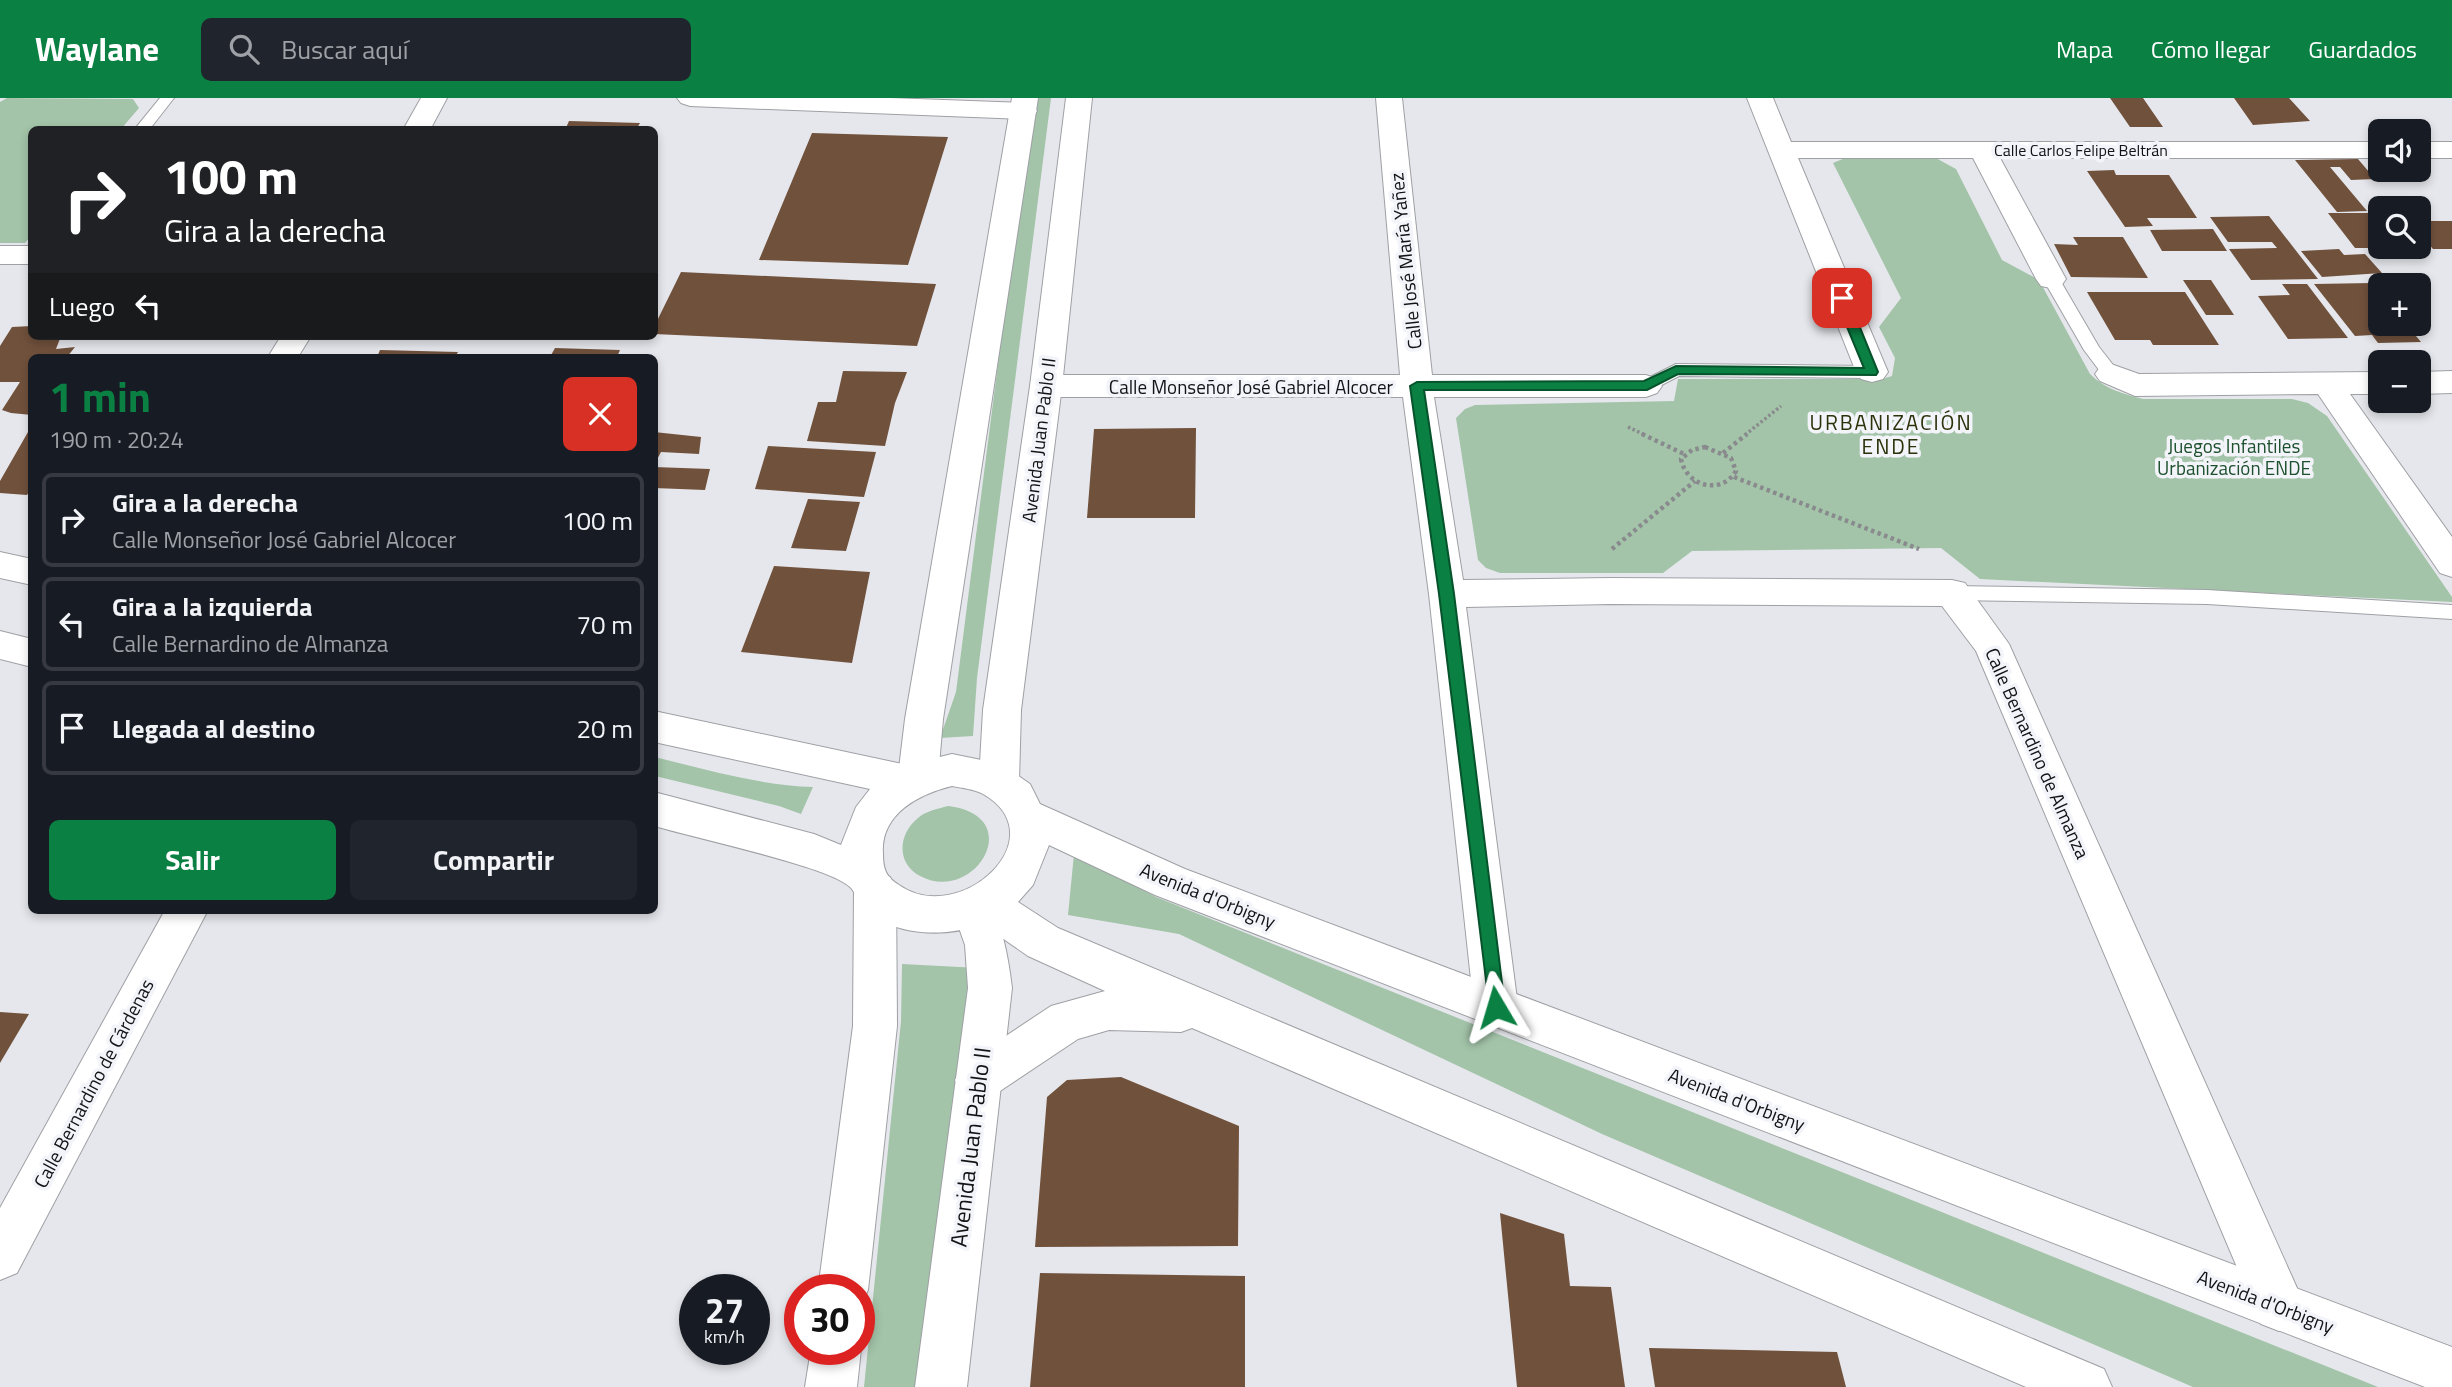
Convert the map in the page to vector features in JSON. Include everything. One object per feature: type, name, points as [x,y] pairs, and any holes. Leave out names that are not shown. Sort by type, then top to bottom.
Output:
[{"type":"street","points":[[418,126],[434,98]]},
{"type":"street","points":[[690,98],[1025,105],[913,779]]},
{"type":"street","name":"Avenida Juan Pablo II","points":[[1013,799],[999,740],[1046,386],[1079,98]]},
{"type":"street","name":"Calle José María Yañez","points":[[1389,98],[1417,386],[1447,594],[1496,1007]]},
{"type":"street","points":[[1760,98],[1872,372]]},
{"type":"street","name":"Calle Carlos Felipe Beltrán","points":[[1782,150],[2368,150]]},
{"type":"street","points":[[1982,150],[2051,279]]},
{"type":"street","points":[[2431,150],[2452,150]]},
{"type":"street","points":[[0,255],[28,255]]},
{"type":"street","points":[[2111,374],[2135,385],[2368,383]]},
{"type":"street","points":[[2431,383],[2452,382]]},
{"type":"street","points":[[2327,384],[2452,564]]},
{"type":"street","name":"Calle Monseñor José Gabriel Alcocer","points":[[1046,386],[1647,386]]},
{"type":"street","points":[[0,565],[28,571]]},
{"type":"street","points":[[1447,594],[1952,593]]},
{"type":"street","name":"Calle Bernardino de Almanza","points":[[1952,593],[1991,644],[2279,1306]]},
{"type":"street","points":[[0,645],[28,652]]},
{"type":"street","points":[[658,727],[785,757],[913,779]]},
{"type":"street","points":[[658,810],[814,852],[870,882],[894,905],[911,912],[931,915],[979,906],[1016,879],[1025,863],[1030,831],[1013,799],[985,775],[961,771],[935,772],[913,779],[883,799],[867,823],[860,849],[870,882],[875,1026],[845,1274]]},
{"type":"street","name":"Avenida d'Orbigny","points":[[1013,799],[1170,882],[2452,1372]]},
{"type":"street","points":[[979,906],[1043,942],[1208,1014],[2085,1387]]},
{"type":"street","name":"Avenida Juan Pablo II","points":[[941,1387],[990,988],[979,906]]},
{"type":"street","name":"Calle Bernardino de Cárdenas","points":[[0,1256],[185,914]]},
{"type":"street","points":[[978,1080],[1067,1021],[1109,1010],[1146,1009],[1208,1014]]},
{"type":"street","points":[[831,1387],[834,1365]]},
{"type":"lane","points":[[144,126],[167,98]]},
{"type":"lane","points":[[2051,279],[2092,350],[2111,374]]},
{"type":"lane","name":"Calle Monseñor José Gabriel Alcocer","points":[[1647,386],[1676,370],[1872,372]]},
{"type":"lane","points":[[1952,593],[2207,597],[2452,612]]},
{"type":"path","points":[[1723,453],[1802,388],[1798,371]]},
{"type":"path","points":[[1705,447],[1723,453],[1735,464],[1734,477],[1722,485],[1713,486],[1695,481],[1688,477],[1681,465],[1684,454],[1705,447]]},
{"type":"path","points":[[1734,477],[1932,554],[1952,593]]},
{"type":"path","points":[[1610,592],[1604,556],[1695,481]]},
{"type":"green space","points":[[7,98],[133,99],[139,108],[124,126],[28,126],[28,240],[25,243],[0,243],[0,102]]},
{"type":"green space","points":[[1032,98],[1051,98],[977,678],[973,736],[940,738],[956,692]]},
{"type":"green space","name":"Juegos Infantiles Urbanización ENDE","points":[[1934,157],[1956,169],[2002,260],[2039,280],[2090,374],[2102,384],[2143,399],[2292,399],[2308,403],[2327,416],[2452,597],[2452,602],[1980,579],[1941,548],[1692,551],[1663,573],[1500,573],[1486,568],[1478,560],[1456,418],[1465,409],[1475,405],[1674,401],[1678,379],[1882,379],[1892,376],[1895,358],[1879,327],[1901,298],[1833,163],[1845,158]]},
{"type":"green space","points":[[658,758],[753,780],[813,787],[801,814],[779,806],[658,777]]},
{"type":"green space","points":[[948,806],[972,813],[985,825],[989,840],[985,856],[974,869],[959,879],[940,882],[920,876],[912,870],[902,848],[906,832],[918,818]]},
{"type":"green space","points":[[1074,854],[1156,897],[2378,1387],[2193,1387],[1602,1134],[1179,934],[1068,915]]},
{"type":"green space","points":[[902,964],[979,968],[920,1387],[864,1387],[866,1365],[875,1365],[875,1278],[901,1021]]},
{"type":"building","points":[[2110,98],[2143,98],[2163,127],[2130,127]]},
{"type":"building","points":[[2234,98],[2289,98],[2310,121],[2253,125]]},
{"type":"building","points":[[569,121],[640,123],[638,126],[567,126]]},
{"type":"building","points":[[812,133],[948,137],[908,265],[759,260]]},
{"type":"building","points":[[2358,159],[2368,171],[2368,179],[2351,180],[2340,167],[2330,167],[2367,211],[2337,212],[2295,160]]},
{"type":"building","points":[[2114,170],[2116,175],[2169,175],[2197,218],[2147,218],[2153,226],[2125,227],[2087,171]]},
{"type":"building","points":[[2328,213],[2368,213],[2368,248],[2355,248]]},
{"type":"building","points":[[2269,216],[2318,279],[2251,280],[2229,249],[2277,248],[2272,242],[2228,242],[2210,217]]},
{"type":"building","points":[[2431,221],[2452,221],[2452,249],[2433,249]]},
{"type":"building","points":[[2213,229],[2227,251],[2162,251],[2150,230]]},
{"type":"building","points":[[2073,237],[2123,237],[2148,278],[2071,277],[2054,244],[2078,245]]},
{"type":"building","points":[[2339,249],[2344,255],[2365,254],[2382,273],[2322,277],[2301,251]]},
{"type":"building","points":[[681,272],[936,284],[917,346],[658,334],[658,319]]},
{"type":"building","points":[[2183,280],[2211,280],[2234,315],[2206,315]]},
{"type":"building","points":[[2368,283],[2368,335],[2355,336],[2314,284]]},
{"type":"building","points":[[2282,284],[2307,284],[2348,338],[2288,339],[2258,296],[2290,295]]},
{"type":"building","points":[[2087,292],[2185,292],[2219,345],[2153,345],[2150,340],[2115,340]]},
{"type":"building","points":[[28,326],[28,340],[59,340],[56,349],[75,347],[69,354],[28,354],[28,415],[2,410],[20,382],[0,382],[0,346],[12,327]]},
{"type":"building","points":[[2373,336],[2416,336],[2421,342],[2378,343]]},
{"type":"building","points":[[555,348],[620,350],[618,354],[552,354]]},
{"type":"building","points":[[380,350],[458,352],[457,354],[378,354]]},
{"type":"building","points":[[843,371],[907,372],[895,403],[885,446],[807,441],[818,402],[836,402]]},
{"type":"building","points":[[1196,428],[1195,518],[1087,518],[1094,429]]},
{"type":"building","points":[[28,432],[28,494],[0,493],[0,481]]},
{"type":"building","points":[[658,432],[701,437],[699,454],[661,452],[658,458]]},
{"type":"building","points":[[768,446],[876,452],[864,497],[755,489]]},
{"type":"building","points":[[658,467],[710,469],[705,490],[658,488]]},
{"type":"building","points":[[808,499],[860,502],[846,551],[791,548]]},
{"type":"building","points":[[774,566],[870,572],[852,663],[741,652]]},
{"type":"building","points":[[0,1012],[29,1014],[0,1063]]},
{"type":"building","points":[[1121,1077],[1239,1126],[1238,1246],[1035,1247],[1047,1097],[1067,1080]]},
{"type":"building","points":[[1500,1213],[1564,1234],[1570,1286],[1611,1287],[1625,1387],[1517,1387]]},
{"type":"building","points":[[1040,1273],[1245,1276],[1245,1387],[1030,1387]]},
{"type":"building","points":[[1649,1348],[1837,1352],[1846,1387],[1655,1387]]},
{"type":"district","name":"URBANIZACIÓN ENDE","points":[[1891,434]]},
{"type":"route","points":[[1496,1007],[1447,594],[1417,386],[1647,386],[1676,370],[1872,372],[1842,298]]}]
